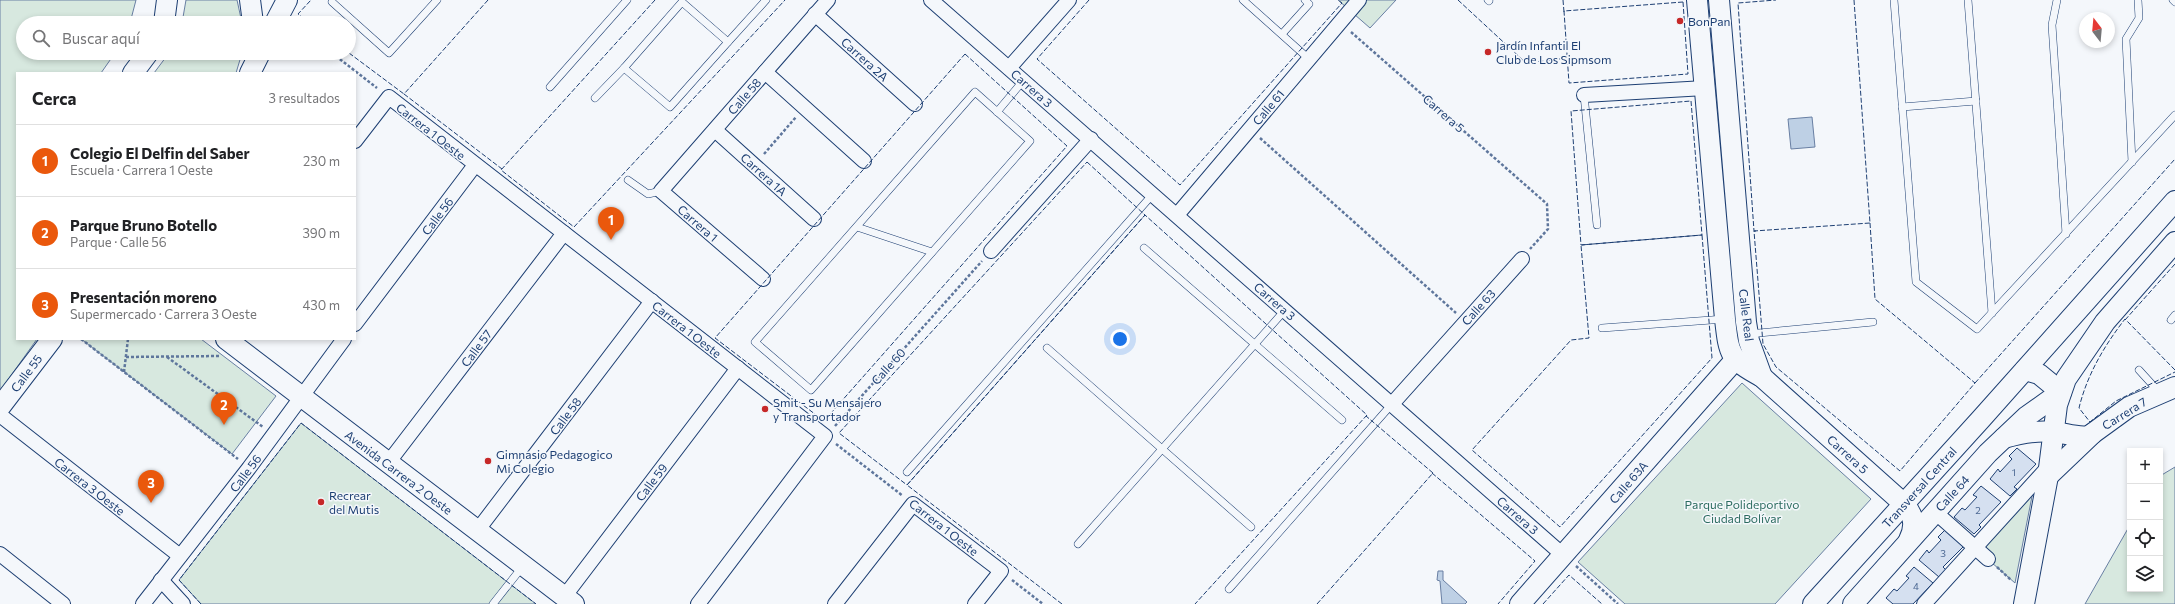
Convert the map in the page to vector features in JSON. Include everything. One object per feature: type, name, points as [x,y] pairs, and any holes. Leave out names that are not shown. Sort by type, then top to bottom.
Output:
[{"type":"street","points":[[165,16],[167,0]]},
{"type":"street","points":[[250,0],[252,16]]},
{"type":"street","points":[[279,16],[287,0]]},
{"type":"street","name":"Calle 58","points":[[661,191],[828,0]]},
{"type":"street","name":"Carrera 3","points":[[931,0],[1563,555]]},
{"type":"street","points":[[1009,68],[1068,0]]},
{"type":"street","name":"Calle 61","points":[[1177,215],[1359,0]]},
{"type":"street","name":"Calle Real","points":[[1697,0],[1725,319],[1728,347],[1735,360]]},
{"type":"street","name":"Calle Real","points":[[1719,0],[1748,334],[1762,377]]},
{"type":"street","name":"Carrera 2A","points":[[815,14],[915,104]]},
{"type":"street","points":[[134,72],[143,60]]},
{"type":"street","points":[[248,72],[249,60]]},
{"type":"street","points":[[249,72],[256,60]]},
{"type":"street","points":[[765,72],[864,161]]},
{"type":"street","points":[[1584,95],[1705,88]]},
{"type":"street","points":[[356,140],[389,97]]},
{"type":"street","name":"Carrera 1 Oeste","points":[[389,97],[825,436]]},
{"type":"street","name":"Carrera 1A","points":[[715,130],[814,219]]},
{"type":"street","points":[[990,251],[1090,139]]},
{"type":"street","name":"Calle 56","points":[[356,323],[475,165]]},
{"type":"street","name":"Carrera 1","points":[[661,191],[763,279]]},
{"type":"street","name":"Transversal Central","points":[[1813,604],[2175,202]]},
{"type":"street","name":"Calle 57","points":[[388,463],[564,233]]},
{"type":"street","points":[[2025,598],[2049,471],[2054,424],[2061,392],[2072,368],[2105,322],[2175,242]]},
{"type":"street","name":"Calle 63","points":[[1392,404],[1522,259]]},
{"type":"street","name":"Calle 58","points":[[477,531],[652,301]]},
{"type":"street","name":"Calle 55","points":[[0,407],[51,340]]},
{"type":"street","name":"Calle 56","points":[[143,604],[249,468],[343,340]]},
{"type":"street","name":"Avenida Carrera 2 Oeste","points":[[224,347],[300,397],[569,600]]},
{"type":"street","points":[[1735,360],[1762,377]]},
{"type":"street","name":"Calle 63A","points":[[1520,604],[1735,360]]},
{"type":"street","name":"Calle 59","points":[[569,600],[738,368]]},
{"type":"street","points":[[2025,370],[2039,374],[2061,392]]},
{"type":"street","name":"Carrera 5","points":[[1762,377],[1904,504],[1911,513],[1914,525],[1909,540]]},
{"type":"street","name":"Carrera 7","points":[[2049,471],[2083,434],[2129,407],[2167,390]]},
{"type":"street","name":"Calle 64","points":[[1853,604],[1909,540],[2004,438],[2026,417],[2061,392]]},
{"type":"street","name":"Carrera 3 Oeste","points":[[0,415],[180,556]]},
{"type":"street","points":[[2004,438],[2054,424],[2083,434]]},
{"type":"street","points":[[698,604],[825,436]]},
{"type":"street","points":[[1924,604],[2049,471]]},
{"type":"street","points":[[835,604],[913,504]]},
{"type":"street","name":"Carrera 1 Oeste","points":[[913,504],[1001,571]]},
{"type":"street","points":[[1935,512],[1988,559]]},
{"type":"street","points":[[0,554],[63,604]]},
{"type":"street","points":[[975,604],[1001,571]]},
{"type":"street","points":[[161,580],[183,604]]},
{"type":"lane","points":[[356,23],[389,53],[437,0]]},
{"type":"lane","points":[[550,87],[627,0]]},
{"type":"lane","points":[[624,68],[670,107],[766,0]]},
{"type":"lane","points":[[1243,0],[1308,59]]},
{"type":"lane","points":[[1282,34],[1309,4],[1305,0]]},
{"type":"lane","points":[[1894,0],[1916,282],[1977,329],[2175,116]]},
{"type":"lane","points":[[1968,0],[1992,314]]},
{"type":"lane","points":[[2057,0],[2052,25],[2066,234]]},
{"type":"lane","points":[[2132,162],[2126,39],[2139,18],[2138,0]]},
{"type":"lane","points":[[332,2],[348,16]]},
{"type":"lane","points":[[595,98],[624,68],[682,2],[728,42]]},
{"type":"lane","points":[[997,112],[1023,80]]},
{"type":"lane","points":[[975,92],[1030,141],[811,390],[755,342],[857,227],[975,92]]},
{"type":"lane","points":[[1584,95],[1597,225]]},
{"type":"lane","points":[[1902,107],[1976,101]]},
{"type":"lane","points":[[628,180],[648,194],[661,191]]},
{"type":"lane","points":[[907,472],[1153,194]]},
{"type":"lane","points":[[857,227],[932,252]]},
{"type":"lane","points":[[1144,248],[1342,420]]},
{"type":"lane","points":[[1078,544],[1285,310]]},
{"type":"lane","points":[[1602,328],[1725,319]]},
{"type":"lane","points":[[1748,334],[1873,322]]},
{"type":"lane","points":[[1048,348],[1251,527]]},
{"type":"lane","points":[[2139,370],[2167,390]]},
{"type":"lane","points":[[1229,589],[1392,404]]},
{"type":"lane","points":[[493,604],[523,566]]},
{"type":"path","name":"Carrera 5","points":[[1340,22],[1547,204],[1548,229],[1522,259]]},
{"type":"path","name":"Carrera 1 Oeste","points":[[341,60],[389,97]]},
{"type":"path","points":[[754,165],[804,108]]},
{"type":"path","points":[[1250,128],[1465,321]]},
{"type":"path","name":"Calle 60","points":[[825,436],[990,251]]},
{"type":"path","points":[[82,340],[249,468]]},
{"type":"path","points":[[124,372],[128,340]]},
{"type":"path","points":[[126,357],[167,357],[224,347]]},
{"type":"path","points":[[167,357],[273,435]]},
{"type":"path","name":"Carrera 1 Oeste","points":[[825,436],[913,504]]},
{"type":"path","points":[[1563,555],[1618,604]]},
{"type":"path","points":[[1988,559],[2025,598]]},
{"type":"path","points":[[1001,571],[1043,604]]},
{"type":"green space","points":[[0,0],[136,0],[132,16],[16,16],[16,60],[110,60],[102,72],[16,72],[16,340],[36,340],[0,391]]},
{"type":"green space","points":[[186,0],[237,0],[240,16],[183,16]]},
{"type":"green space","points":[[1338,0],[1396,0],[1370,28]]},
{"type":"green space","points":[[164,60],[240,60],[236,72],[155,72]]},
{"type":"green space","points":[[82,340],[202,340],[276,396],[232,454]]},
{"type":"green space","name":"Parque Polideportivo Ciudad Bolívar","points":[[1742,383],[1871,499],[1775,604],[1625,604],[1578,562]]},
{"type":"green space","name":"Recrear del Mutis","points":[[301,423],[536,604],[201,604],[179,580]]},
{"type":"green space","points":[[2175,467],[2175,604],[2085,604],[2127,530],[2127,592],[2163,592],[2163,474]]},
{"type":"green space","points":[[2035,481],[2015,583],[1975,548]]},
{"type":"water","points":[[1812,117],[1815,147],[1791,149],[1788,119]]},
{"type":"water","points":[[1438,571],[1443,571],[1443,580],[1467,602],[1465,604],[1442,604],[1440,581],[1437,580]]},
{"type":"building","points":[[2017,448],[2036,464],[2014,487],[2017,489],[2010,496],[1990,479],[1998,469],[2000,472],[2012,459],[2009,456]]},
{"type":"building","points":[[1981,486],[2001,502],[1979,525],[1981,527],[1974,534],[1954,517],[1962,508],[1965,510],[1977,497],[1973,495]]},
{"type":"building","points":[[1946,529],[1965,545],[1943,567],[1946,570],[1939,577],[1919,560],[1927,550],[1929,553],[1941,540],[1938,537]]},
{"type":"building","points":[[1914,567],[1933,583],[1913,604],[1893,604],[1886,598],[1894,589],[1897,591],[1909,578],[1906,576]]},
{"type":"fence","points":[[301,16],[298,14],[311,0]]},
{"type":"fence","points":[[488,0],[404,94],[502,169]]},
{"type":"fence","points":[[655,0],[501,170],[574,227],[785,0]]},
{"type":"fence","points":[[1089,0],[1037,59],[1180,185],[1342,3],[1338,0]]},
{"type":"fence","points":[[1458,0],[1526,63],[1567,58]]},
{"type":"fence","points":[[1563,0],[1564,12]]},
{"type":"fence","points":[[1756,231],[1754,231],[1738,3],[1776,0]]},
{"type":"fence","points":[[1854,0],[1870,223]]},
{"type":"fence","points":[[1683,2],[1688,74],[1569,83],[1564,11],[1683,2]]},
{"type":"fence","points":[[965,54],[1067,146],[824,421],[715,338],[965,54]]},
{"type":"fence","points":[[356,58],[404,94]]},
{"type":"fence","points":[[1691,101],[1702,235],[1581,245],[1571,111],[1691,101]]},
{"type":"fence","points":[[1975,383],[2175,159]]},
{"type":"fence","points":[[1087,162],[1145,215],[907,485],[839,433],[1087,162]]},
{"type":"fence","points":[[1062,604],[907,485],[1145,215],[1367,415],[1195,604]]},
{"type":"fence","points":[[1870,223],[1875,299],[1975,383],[1900,471],[1776,367],[1763,344],[1754,231],[1870,223]]},
{"type":"fence","points":[[1702,235],[1712,358],[1560,527],[1472,450],[1571,340],[1589,338],[1581,245],[1702,235]]},
{"type":"fence","points":[[2125,320],[2175,264]]},
{"type":"fence","points":[[2175,370],[2125,319],[2097,361],[2082,396],[2079,408],[2090,422],[2116,401],[2175,372]]},
{"type":"fence","points":[[1317,604],[1433,473],[1366,416]]},
{"type":"fence","points":[[201,604],[179,580],[301,423],[536,604]]},
{"type":"fence","points":[[1432,473],[1535,561],[1498,604]]},
{"type":"fence","points":[[1543,604],[1569,575],[1602,604]]},
{"type":"place","name":"BonPan","points":[[1680,21]]},
{"type":"place","name":"Jardín Infantil El Club de Los Sipmsom","points":[[1488,52]]},
{"type":"place","name":"Colegio El Delfin del Saber","points":[[611,240]]},
{"type":"place","name":"Smit - Su Mensajero y Transportador","points":[[765,409]]},
{"type":"place","name":"Parque Bruno Botello","points":[[224,425]]},
{"type":"place","name":"Gimnasio Pedagogico Mi Colegio","points":[[488,461]]},
{"type":"place","name":"Recrear del Mutis","points":[[321,502]]},
{"type":"place","name":"Presentación moreno","points":[[151,503]]}]
